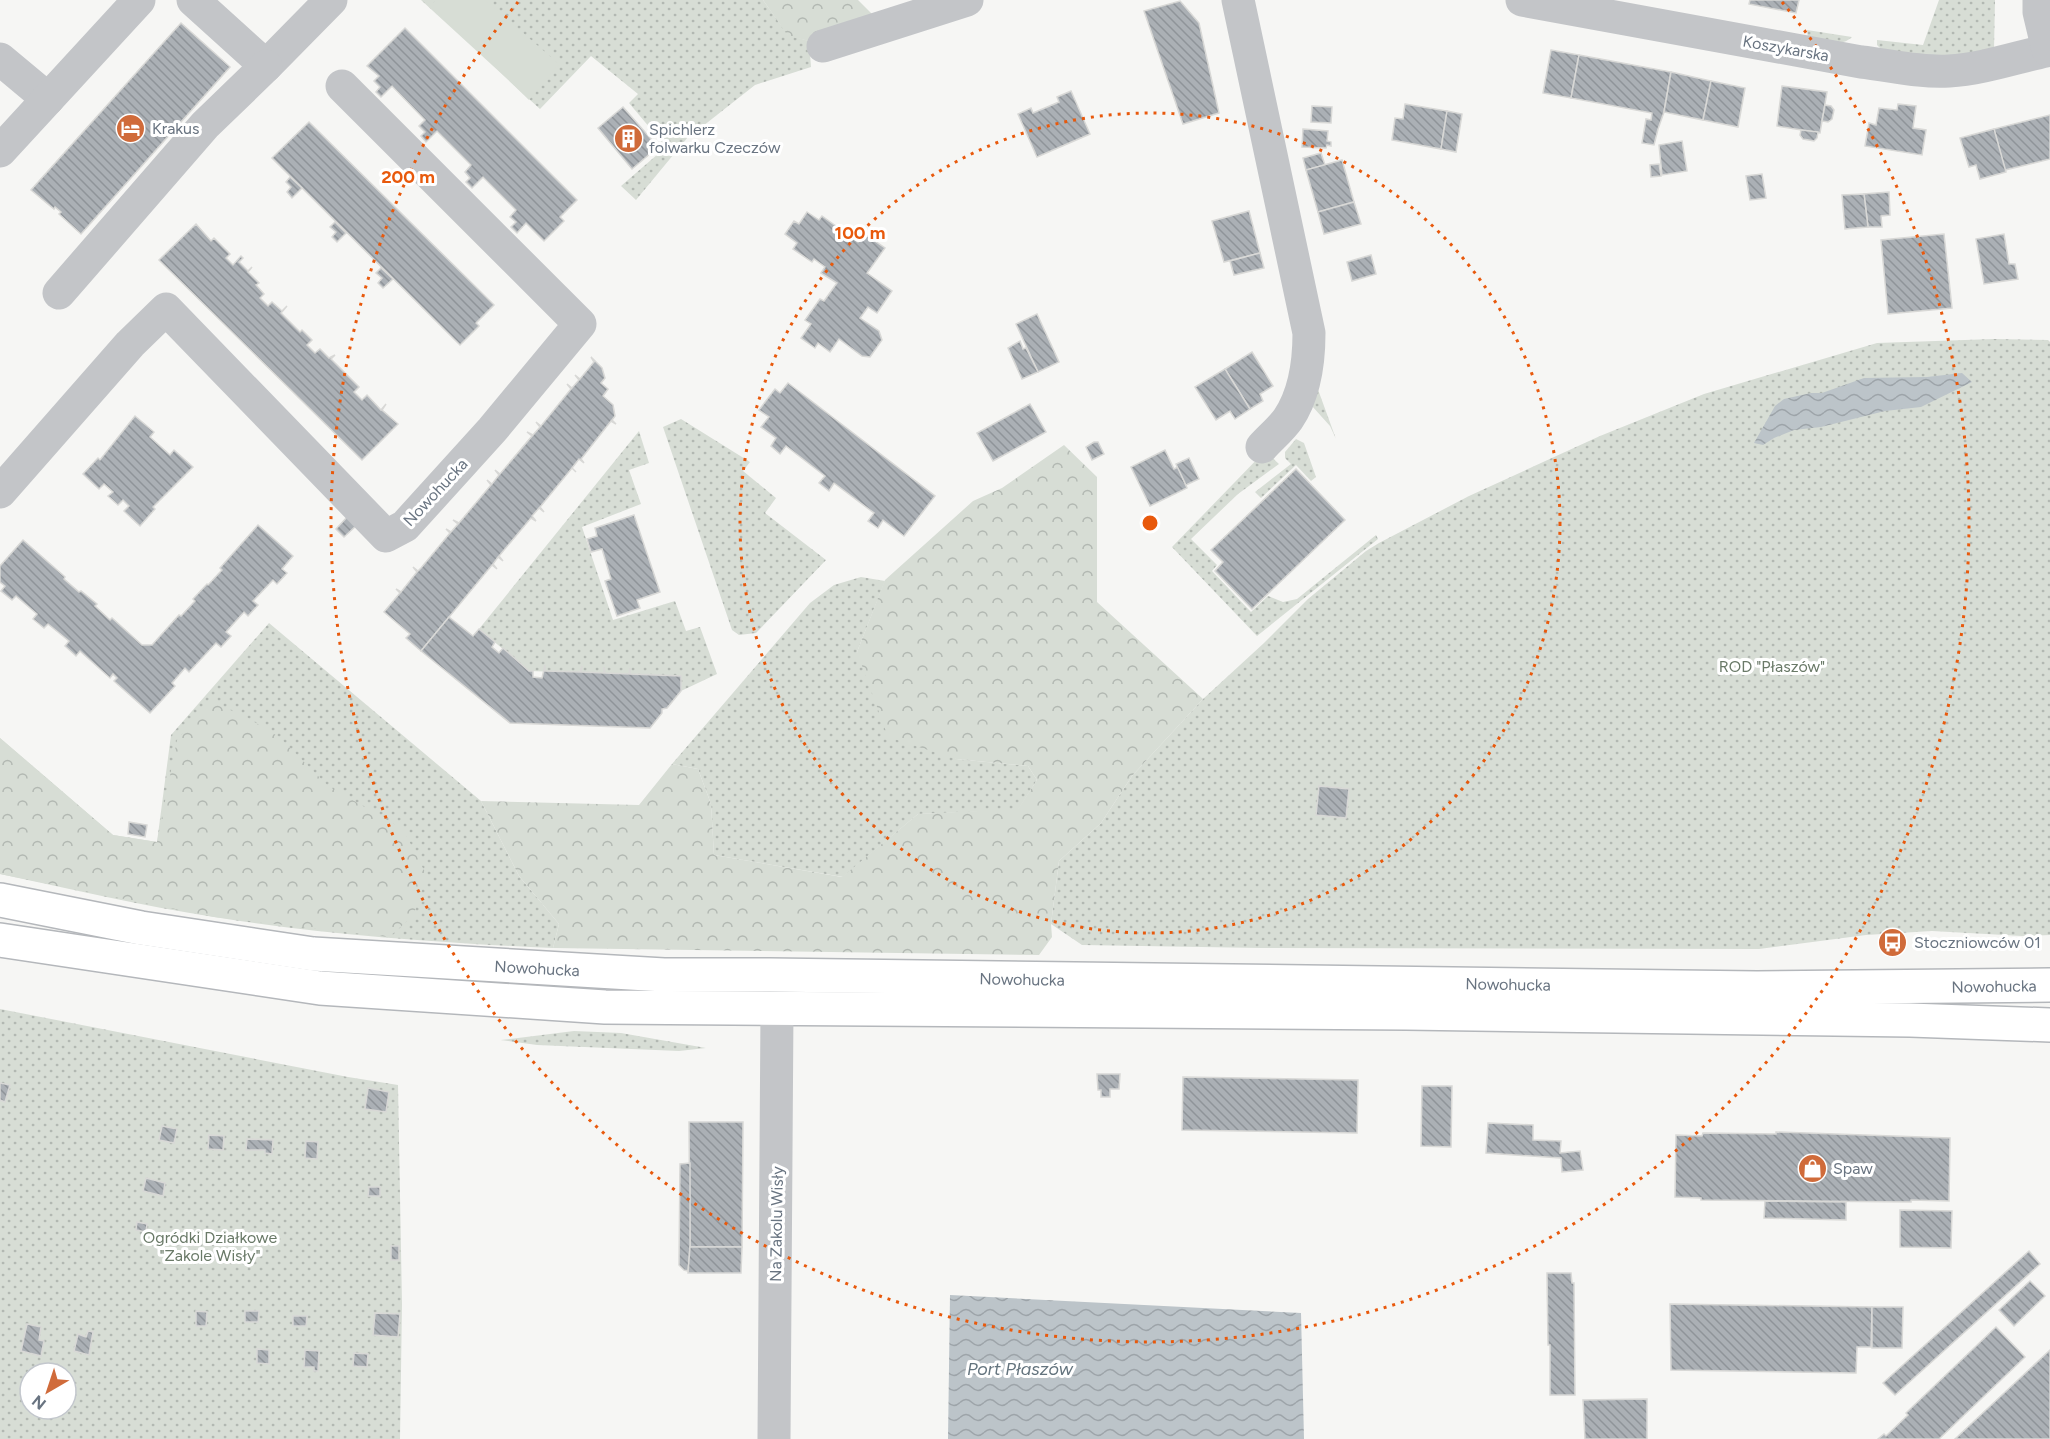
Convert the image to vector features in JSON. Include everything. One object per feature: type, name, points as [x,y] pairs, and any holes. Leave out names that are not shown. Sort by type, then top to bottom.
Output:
[{"type":"main road","name":"Nowohucka","points":[[0,900],[141,928],[312,954],[664,975],[1757,988],[2050,985]]},
{"type":"main road","name":"Nowohucka","points":[[0,940],[320,988],[605,1007],[1370,1012],[1910,1020],[2050,1025]]},
{"type":"street","points":[[0,151],[139,0]]},
{"type":"street","points":[[193,0],[266,66]]},
{"type":"street","points":[[59,293],[205,124],[331,0]]},
{"type":"street","points":[[823,46],[967,0]]},
{"type":"street","points":[[1238,0],[1309,333],[1309,354],[1299,397],[1288,420],[1262,447]]},
{"type":"street","name":"Koszykarska","points":[[1522,0],[1849,60],[1917,69],[1948,71],[2049,50]]},
{"type":"street","points":[[2039,0],[2039,12],[2049,50]]},
{"type":"street","points":[[0,58],[48,99]]},
{"type":"street","name":"Nowohucka","points":[[0,492],[130,344],[166,309],[386,536],[405,526],[492,430],[580,324],[342,86]]},
{"type":"street","name":"Na Zakolu Wisły","points":[[774,1439],[777,1009]]},
{"type":"green space","points":[[421,0],[763,0],[788,35],[809,41],[811,67],[755,85],[689,137],[685,134],[688,137],[636,200],[621,186],[666,147],[629,103],[638,94],[591,56],[540,109]]},
{"type":"green space","points":[[436,0],[485,0],[559,64],[529,100],[431,5]]},
{"type":"green space","points":[[763,0],[858,0],[874,16],[809,41],[788,36]]},
{"type":"green space","points":[[1939,0],[1995,0],[1994,50],[1961,55],[1917,56],[1881,49],[1877,45],[1877,40],[1923,45]]},
{"type":"green space","points":[[1807,30],[1852,37],[1837,43],[1825,42],[1808,39]]},
{"type":"green space","name":"ROD \"Płaszów\"","points":[[1994,339],[2048,340],[2050,342],[2050,935],[2022,936],[1932,931],[1866,935],[1759,949],[1261,948],[1082,945],[1051,924],[1059,861],[1101,823],[1132,776],[1203,699],[1308,599],[1366,551],[1469,496],[1600,436],[1704,394],[1877,343]]},
{"type":"green space","points":[[1316,384],[1336,439],[1330,426],[1312,406]]},
{"type":"green space","points":[[681,419],[750,462],[743,471],[776,498],[765,513],[826,560],[756,633],[739,635],[732,630],[663,427]]},
{"type":"green space","points":[[639,431],[649,463],[629,470],[641,504],[582,527],[613,620],[675,601],[686,631],[700,627],[717,674],[681,691],[681,676],[529,671],[479,629]]},
{"type":"green space","points":[[1296,439],[1304,443],[1316,477],[1311,481],[1296,465],[1261,498],[1255,492],[1291,464],[1285,458],[1285,452]]},
{"type":"green space","points":[[1064,445],[1097,477],[1097,602],[1203,699],[1132,776],[1101,823],[1059,861],[1051,924],[1052,937],[1039,955],[553,948],[559,924],[519,876],[481,801],[639,805],[672,764],[698,769],[711,804],[714,855],[842,877],[918,814],[1018,809],[1037,780],[1028,766],[956,759],[888,737],[857,652],[885,580],[973,501],[1002,488]]},
{"type":"green space","points":[[1265,451],[1279,464],[1238,494],[1191,539],[1217,565],[1212,571],[1251,612],[1268,596],[1283,602],[1297,599],[1376,535],[1378,539],[1257,636],[1172,547]]},
{"type":"green space","points":[[861,577],[885,581],[857,652],[956,759],[1028,766],[1037,780],[1018,810],[918,814],[843,877],[714,855],[711,804],[698,769],[672,764],[810,603],[834,585]]},
{"type":"green space","points":[[269,623],[481,801],[519,876],[559,924],[553,948],[468,944],[298,929],[160,908],[0,874],[0,738],[113,835],[157,842],[171,735]]},
{"type":"green space","points":[[210,701],[246,717],[279,737],[328,786],[403,829],[427,876],[413,916],[389,937],[214,917],[0,874],[0,738],[113,835],[157,842],[177,740]]},
{"type":"green space","name":"Ogródki Działkowe \"Zakole Wisły\"","points":[[0,1009],[398,1085],[402,1304],[400,1439],[0,1439]]},
{"type":"green space","points":[[574,1031],[621,1033],[706,1048],[679,1051],[537,1045],[501,1040]]},
{"type":"water","points":[[1962,373],[1972,382],[1921,407],[1885,411],[1821,427],[1794,430],[1763,445],[1754,443],[1775,406],[1784,399],[1822,393],[1864,378],[1927,377]]},
{"type":"water","name":"Port Płaszów","points":[[950,1295],[1301,1313],[1304,1439],[948,1439]]},
{"type":"building","points":[[1750,0],[1799,0],[1796,13],[1749,4]]},
{"type":"building","points":[[1180,1],[1199,23],[1219,113],[1183,124],[1144,11]]},
{"type":"building","name":"Krakus","points":[[181,23],[230,67],[81,234],[59,214],[61,212],[31,190]]},
{"type":"building","points":[[405,28],[577,200],[560,217],[564,221],[544,241],[526,223],[517,233],[511,227],[516,222],[510,217],[516,210],[483,177],[472,188],[466,182],[470,178],[465,172],[471,165],[437,131],[426,142],[421,136],[425,132],[419,126],[425,120],[392,86],[381,97],[376,92],[380,87],[374,81],[379,76],[367,66]]},
{"type":"building","points":[[1551,50],[1579,55],[1571,98],[1543,93]]},
{"type":"building","points":[[1579,55],[1671,72],[1664,112],[1654,145],[1642,143],[1646,119],[1651,120],[1652,113],[1571,98]]},
{"type":"building","points":[[1671,72],[1711,81],[1703,120],[1664,112]]},
{"type":"building","points":[[1711,81],[1745,88],[1738,127],[1703,120]]},
{"type":"building","points":[[1782,86],[1827,92],[1820,133],[1777,126]]},
{"type":"building","points":[[1071,91],[1090,134],[1037,157],[1018,114],[1031,108],[1033,113],[1059,102],[1057,97]]},
{"type":"building","points":[[1405,104],[1447,111],[1441,149],[1392,140],[1395,118],[1403,119]]},
{"type":"building","points":[[1898,104],[1916,106],[1913,128],[1926,130],[1922,155],[1865,146],[1869,123],[1876,125],[1879,108],[1897,110]]},
{"type":"building","points":[[1825,105],[1831,106],[1834,110],[1832,119],[1828,122],[1822,121]]},
{"type":"building","points":[[1312,106],[1332,107],[1331,123],[1311,122]]},
{"type":"building","name":"Spichlerz folwarku Czeczów","points":[[623,107],[658,147],[632,169],[598,128]]},
{"type":"building","points":[[1447,111],[1462,114],[1456,152],[1441,149]]},
{"type":"building","points":[[2050,115],[2050,159],[2005,170],[1994,129]]},
{"type":"building","points":[[309,122],[494,305],[476,323],[479,326],[460,345],[272,158]]},
{"type":"building","points":[[1303,129],[1328,131],[1327,141],[1331,142],[1331,146],[1327,145],[1326,148],[1302,147]]},
{"type":"building","points":[[1994,129],[2006,172],[1980,179],[1976,165],[1969,167],[1960,138]]},
{"type":"building","points":[[1801,130],[1818,132],[1817,138],[1814,141],[1803,139],[1800,135]]},
{"type":"building","points":[[1682,141],[1687,171],[1662,175],[1659,145]]},
{"type":"building","points":[[1321,153],[1325,165],[1306,170],[1303,158]]},
{"type":"building","points":[[1342,160],[1354,202],[1318,212],[1306,170]]},
{"type":"building","points":[[1659,164],[1661,176],[1651,177],[1650,165]]},
{"type":"building","points":[[1762,174],[1766,198],[1750,200],[1746,176]]},
{"type":"building","points":[[290,177],[302,188],[292,198],[287,192],[291,187],[286,182]]},
{"type":"building","points":[[1889,192],[1890,215],[1881,216],[1882,227],[1868,227],[1864,194]]},
{"type":"building","points":[[1864,194],[1868,227],[1845,229],[1842,195]]},
{"type":"building","points":[[1354,202],[1361,224],[1324,234],[1318,212]]},
{"type":"building","points":[[1249,211],[1260,253],[1224,262],[1212,221]]},
{"type":"building","points":[[807,212],[819,220],[822,216],[858,242],[863,233],[885,248],[867,273],[892,291],[877,313],[868,307],[860,318],[879,331],[882,340],[870,357],[862,356],[839,339],[830,352],[818,343],[815,348],[801,338],[811,324],[805,320],[820,299],[824,301],[837,283],[821,273],[825,267],[814,259],[812,262],[793,249],[797,243],[785,234],[794,221],[799,224]]},
{"type":"building","points":[[335,222],[346,233],[337,242],[332,237],[336,232],[330,227]]},
{"type":"building","points":[[196,224],[211,241],[214,238],[230,254],[226,258],[233,265],[241,256],[243,258],[239,262],[248,271],[252,267],[248,272],[259,283],[256,285],[264,294],[260,298],[268,306],[272,302],[282,311],[287,306],[281,313],[300,332],[302,330],[312,340],[307,345],[315,353],[320,349],[329,358],[335,355],[331,359],[359,387],[354,392],[362,400],[367,395],[381,410],[386,404],[382,410],[398,424],[362,460],[159,260]]},
{"type":"building","points":[[1944,234],[1952,308],[1888,314],[1881,240]]},
{"type":"building","points":[[2004,234],[2009,264],[2015,264],[2018,279],[1984,284],[1976,239]]},
{"type":"building","points":[[1260,253],[1264,268],[1234,275],[1230,261]]},
{"type":"building","points":[[1371,255],[1376,274],[1352,281],[1347,262]]},
{"type":"building","points":[[381,268],[393,279],[383,288],[378,283],[382,278],[376,273]]},
{"type":"building","points":[[1037,314],[1059,362],[1038,372],[1016,324]]},
{"type":"building","points":[[1020,341],[1038,372],[1022,379],[1008,348]]},
{"type":"building","points":[[1252,352],[1273,386],[1260,394],[1263,401],[1250,409],[1225,369]]},
{"type":"building","points":[[591,357],[602,368],[605,378],[601,383],[608,389],[603,396],[613,405],[615,416],[612,420],[616,424],[611,421],[581,459],[584,463],[579,459],[540,507],[544,512],[539,508],[532,516],[536,521],[531,518],[499,556],[503,561],[498,557],[493,564],[497,569],[492,565],[421,651],[406,638],[410,634],[384,612],[400,593],[396,589],[401,592],[417,572],[413,567],[418,571],[421,568],[450,533],[446,529],[451,532],[458,524],[453,520],[459,523],[491,485],[487,480],[492,484],[499,475],[495,470],[500,474],[532,436],[527,432],[533,435],[540,427],[536,422],[541,426],[571,389],[567,384],[572,388],[579,380],[575,375],[580,379],[594,362]]},
{"type":"building","points":[[1225,369],[1250,409],[1235,419],[1230,411],[1216,420],[1195,387]]},
{"type":"building","points":[[788,383],[935,496],[904,536],[883,520],[878,528],[868,521],[874,513],[834,483],[829,491],[819,483],[825,476],[786,446],[780,454],[771,446],[776,438],[761,427],[769,417],[759,410],[775,389],[780,393]]},
{"type":"building","points":[[1030,404],[1046,432],[993,461],[977,433]]},
{"type":"building","points":[[135,416],[154,432],[150,437],[170,455],[174,450],[193,467],[153,507],[155,509],[140,526],[124,511],[129,506],[123,500],[118,505],[108,496],[113,492],[104,484],[99,489],[83,474],[98,458],[100,460]]},
{"type":"building","points":[[1098,442],[1104,454],[1092,460],[1086,447]]},
{"type":"building","points":[[1165,450],[1174,469],[1178,467],[1187,488],[1150,506],[1131,467]]},
{"type":"building","points":[[1189,458],[1199,479],[1186,485],[1176,464]]},
{"type":"building","points":[[1296,469],[1345,520],[1252,609],[1215,571],[1223,562],[1211,550]]},
{"type":"building","points":[[349,515],[358,524],[344,537],[336,529]]},
{"type":"building","points":[[634,515],[660,592],[637,600],[640,608],[617,616],[605,581],[611,579],[602,549],[591,552],[587,539],[597,536],[595,528]]},
{"type":"building","points":[[258,525],[293,556],[282,569],[287,573],[277,584],[273,580],[253,601],[258,605],[248,616],[244,612],[226,632],[231,636],[221,647],[216,643],[189,672],[185,668],[172,683],[175,686],[150,713],[114,681],[117,678],[113,674],[110,678],[80,651],[76,656],[65,646],[69,641],[48,624],[44,628],[33,619],[37,614],[16,596],[12,600],[1,591],[5,586],[0,582],[0,566],[23,540],[79,592],[81,591],[97,604],[95,606],[110,620],[112,618],[142,645],[152,645],[195,601],[193,599],[222,570],[220,568]]},
{"type":"building","points":[[449,617],[473,636],[479,629],[495,642],[492,647],[499,653],[503,648],[529,671],[533,671],[533,677],[542,678],[545,665],[545,671],[580,672],[582,666],[581,672],[604,673],[604,667],[605,673],[629,674],[630,668],[630,674],[681,676],[681,691],[667,708],[662,709],[662,713],[650,728],[510,723],[421,651]]},
{"type":"building","points":[[1319,786],[1349,789],[1346,818],[1316,815]]},
{"type":"building","points":[[129,822],[147,825],[145,837],[128,834]]},
{"type":"building","points":[[1097,1074],[1120,1074],[1119,1089],[1110,1089],[1110,1097],[1101,1097]]},
{"type":"building","points":[[1183,1077],[1358,1080],[1357,1133],[1182,1130]]},
{"type":"building","points":[[0,1083],[10,1085],[5,1102],[0,1100]]},
{"type":"building","points":[[1422,1086],[1452,1086],[1451,1147],[1421,1146]]},
{"type":"building","points":[[368,1088],[389,1092],[386,1112],[365,1109]]},
{"type":"building","points":[[689,1122],[743,1122],[742,1247],[690,1247]]},
{"type":"building","points":[[1488,1123],[1533,1125],[1533,1140],[1561,1141],[1560,1153],[1580,1151],[1583,1170],[1562,1172],[1561,1158],[1486,1153]]},
{"type":"building","points":[[162,1126],[177,1129],[174,1143],[159,1140]]},
{"type":"building","name":"Spaw","points":[[1776,1132],[1950,1138],[1949,1201],[1701,1200],[1701,1198],[1675,1197],[1676,1135],[1776,1134]]},
{"type":"building","points":[[209,1135],[224,1136],[223,1150],[208,1149]]},
{"type":"building","points":[[247,1139],[273,1140],[272,1154],[265,1153],[265,1150],[246,1150]]},
{"type":"building","points":[[306,1141],[318,1142],[317,1159],[305,1158]]},
{"type":"building","points":[[690,1163],[688,1271],[679,1265],[680,1164]]},
{"type":"building","points":[[146,1178],[165,1183],[163,1196],[143,1191]]},
{"type":"building","points":[[369,1187],[380,1187],[380,1196],[368,1196]]},
{"type":"building","points":[[1765,1201],[1846,1202],[1846,1220],[1764,1218]]},
{"type":"building","points":[[1900,1210],[1952,1211],[1951,1248],[1900,1247]]},
{"type":"building","points":[[137,1222],[147,1224],[146,1232],[136,1230]]},
{"type":"building","points":[[391,1246],[399,1246],[399,1260],[391,1260]]},
{"type":"building","points":[[690,1247],[742,1247],[741,1273],[688,1273]]},
{"type":"building","points":[[2029,1251],[2040,1264],[1895,1395],[1883,1383]]},
{"type":"building","points":[[1547,1273],[1571,1273],[1572,1283],[1574,1283],[1575,1395],[1550,1395]]},
{"type":"building","points":[[2030,1281],[2045,1296],[2014,1326],[1999,1310]]},
{"type":"building","points":[[1670,1304],[1872,1307],[1871,1347],[1857,1347],[1856,1373],[1671,1370]]},
{"type":"building","points":[[1872,1307],[1903,1307],[1902,1348],[1872,1348]]},
{"type":"building","points":[[196,1311],[207,1312],[206,1326],[196,1326]]},
{"type":"building","points":[[245,1311],[259,1311],[258,1322],[245,1322]]},
{"type":"building","points":[[375,1313],[400,1314],[398,1337],[373,1335]]},
{"type":"building","points":[[293,1316],[307,1316],[306,1326],[293,1326]]},
{"type":"building","points":[[27,1324],[41,1327],[39,1340],[44,1341],[41,1356],[21,1351]]},
{"type":"building","points":[[1996,1327],[2025,1357],[1939,1439],[1878,1439],[1884,1434],[1886,1436],[1908,1415],[1906,1413]]},
{"type":"building","points":[[88,1331],[93,1332],[89,1355],[74,1351],[78,1334],[86,1337]]},
{"type":"building","points":[[257,1349],[269,1350],[269,1364],[257,1363]]},
{"type":"building","points":[[305,1350],[319,1351],[318,1371],[314,1371],[314,1367],[304,1367]]},
{"type":"building","points":[[2050,1350],[2050,1439],[1955,1439]]},
{"type":"building","points":[[354,1353],[368,1354],[367,1367],[353,1366]]},
{"type":"building","points":[[1647,1399],[1647,1439],[1585,1439],[1583,1400]]},
{"type":"place","name":"Krakus","points":[[131,128]]},
{"type":"place","name":"Spichlerz folwarku Czeczów","points":[[628,138]]},
{"type":"place","name":"Stoczniowców 01","points":[[1893,942]]},
{"type":"place","name":"Spaw","points":[[1812,1168]]}]
